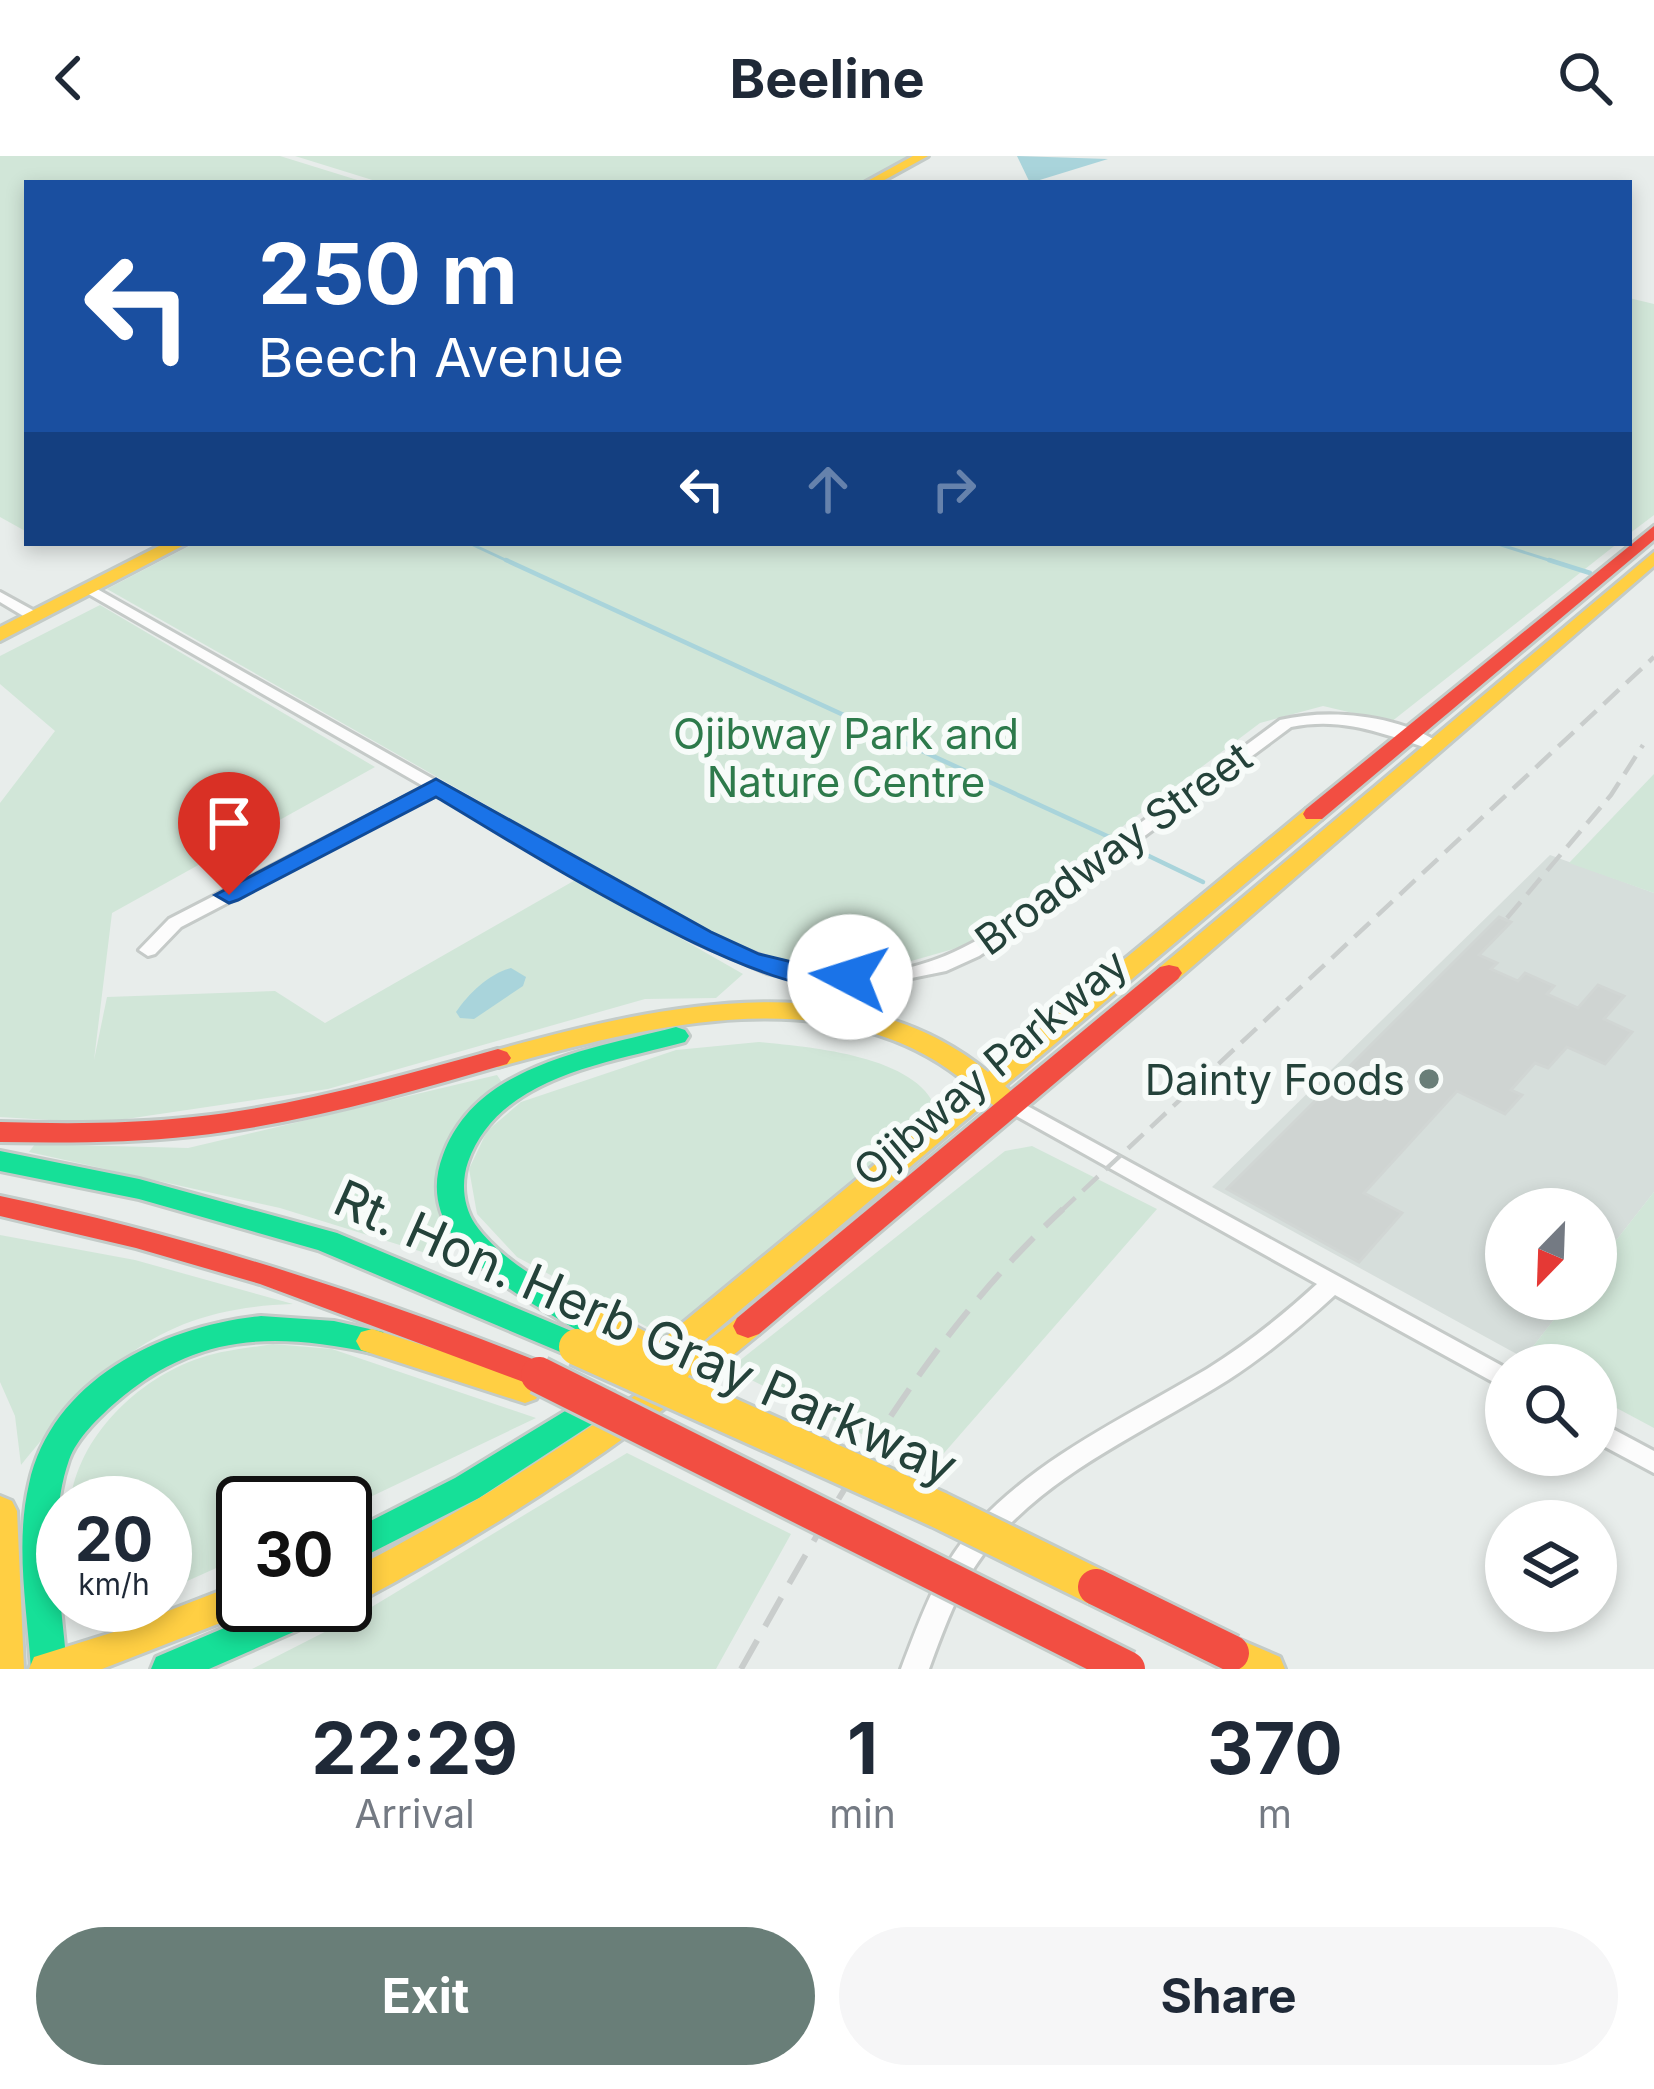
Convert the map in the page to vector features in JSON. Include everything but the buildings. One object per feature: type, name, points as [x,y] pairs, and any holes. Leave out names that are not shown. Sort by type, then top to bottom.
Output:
[{"type":"main road","points":[[876,180],[922,156]]},
{"type":"main road","name":"Ojibway Parkway","points":[[372,1537],[467,1488],[634,1380],[730,1305],[1654,531]]},
{"type":"main road","points":[[0,634],[173,546]]},
{"type":"main road","name":"Ojibway Parkway","points":[[372,1577],[439,1543],[654,1402],[1436,746],[1654,557]]},
{"type":"main road","points":[[0,1132],[118,1136],[236,1125],[354,1100],[615,1029],[730,1011],[808,1012],[876,1026],[953,1058],[985,1088]]},
{"type":"main road","points":[[939,1510],[600,1328],[512,1272],[475,1244],[457,1220],[448,1194],[448,1168],[474,1120],[497,1100],[559,1070],[680,1035],[771,1025],[858,1039],[985,1088],[1011,1104]]},
{"type":"main road","name":"Rt. Hon. Herb Gray Parkway","points":[[0,1160],[158,1194],[327,1241],[939,1510],[1267,1669]]},
{"type":"main road","name":"Rt. Hon. Herb Gray Parkway","points":[[0,1206],[193,1249],[394,1314],[532,1383],[874,1540],[1126,1669]]},
{"type":"main road","points":[[216,1609],[48,1669],[45,1490],[54,1454],[84,1412],[122,1376],[168,1345],[227,1326],[286,1322],[532,1383]]},
{"type":"main road","points":[[0,1511],[5,1669]]},
{"type":"main road","points":[[169,1669],[254,1632]]},
{"type":"street","name":"Broadway Street","points":[[90,589],[701,938],[750,961],[817,976],[882,978],[926,971],[973,952],[1286,723],[1341,717],[1436,746]]},
{"type":"street","points":[[0,596],[35,617]]},
{"type":"street","points":[[148,950],[166,929],[189,915],[436,787]]},
{"type":"street","points":[[1011,1104],[1485,1367]]},
{"type":"street","points":[[915,1669],[929,1624],[951,1585],[1009,1505],[1060,1465],[1277,1336],[1334,1282]]},
{"type":"street","points":[[1617,1442],[1654,1463]]},
{"type":"shaded area","points":[[1550,855],[1654,893],[1654,1192],[1617,1239],[1617,1188],[1485,1188],[1485,1320],[1554,1320],[1535,1344],[1498,1344],[1212,1187]]},
{"type":"green space","points":[[0,156],[280,156],[357,180],[24,180],[24,530],[0,517]]},
{"type":"green space","points":[[295,156],[920,156],[875,180],[372,180]]},
{"type":"green space","points":[[1632,299],[1654,304],[1654,515],[1632,532]]},
{"type":"green space","name":"Ojibway Park and Nature Centre","points":[[189,546],[1614,546],[1391,722],[1323,706],[1260,723],[964,946],[862,975],[762,962],[107,589]]},
{"type":"green space","points":[[100,605],[375,767],[112,913],[94,1060],[107,997],[275,991],[325,1023],[577,879],[743,974],[716,998],[645,999],[328,1089],[99,1123],[0,1117],[0,803],[55,731],[0,684],[0,656]]},
{"type":"green space","points":[[1654,774],[1654,893],[1569,863]]},
{"type":"green space","points":[[759,1042],[832,1051],[885,1065],[925,1091],[936,1109],[920,1131],[664,1336],[517,1257],[477,1214],[469,1169],[487,1131],[521,1102],[676,1050]]},
{"type":"green space","points":[[497,1075],[503,1084],[443,1154],[436,1190],[449,1242],[429,1254],[280,1208],[29,1152],[35,1144],[188,1148]]},
{"type":"green space","points":[[1032,1146],[1157,1209],[931,1468],[729,1369],[1005,1151]]},
{"type":"green space","points":[[1654,1192],[1654,1428],[1617,1408],[1617,1344],[1535,1344],[1554,1320],[1617,1320],[1617,1239]]},
{"type":"green space","points":[[0,1235],[135,1260],[293,1304],[205,1317],[137,1349],[79,1399],[21,1465],[15,1416],[0,1382]]},
{"type":"green space","points":[[273,1344],[332,1349],[536,1418],[372,1496],[372,1476],[216,1476],[216,1568],[192,1579],[192,1476],[76,1476],[98,1434],[133,1396],[177,1368],[227,1351]]},
{"type":"green space","points":[[627,1453],[791,1534],[716,1669],[252,1669],[325,1632],[372,1632],[372,1607]]},
{"type":"water","points":[[1017,156],[1108,159],[1040,180],[1029,180]]},
{"type":"water","points":[[511,968],[526,977],[523,986],[474,1019],[460,1018],[456,1012],[473,991]]},
{"type":"waterway","points":[[475,546],[512,563]]},
{"type":"waterway","points":[[1504,546],[1558,563]]},
{"type":"waterway","points":[[506,560],[1118,841]]},
{"type":"waterway","points":[[1549,560],[1590,573]]},
{"type":"waterway","points":[[1128,846],[1203,882]]},
{"type":"railway","points":[[1060,1212],[1654,657]]},
{"type":"railway","points":[[1507,918],[1611,795],[1643,745]]},
{"type":"railway","points":[[1060,1212],[1063,1209]]},
{"type":"railway","points":[[741,1669],[847,1485],[924,1368],[1013,1259],[1060,1212]]},
{"type":"traffic: fast","points":[[600,1328],[484,1253],[460,1224],[453,1206],[451,1170],[463,1138],[483,1112],[510,1092],[575,1063],[676,1036]]},
{"type":"traffic: fast","points":[[0,1161],[139,1189],[327,1241],[577,1347]]},
{"type":"traffic: fast","points":[[49,1669],[40,1563],[42,1509],[57,1450],[85,1412],[127,1374],[191,1340],[261,1328],[297,1328],[372,1341]]},
{"type":"traffic: fast","points":[[372,1537],[467,1488],[603,1401]]},
{"type":"traffic: fast","points":[[169,1669],[255,1632]]},
{"type":"traffic: slow","points":[[876,180],[922,156]]},
{"type":"traffic: slow","points":[[0,635],[173,546]]},
{"type":"traffic: slow","points":[[1169,973],[1654,557]]},
{"type":"traffic: slow","points":[[656,1363],[1314,814]]},
{"type":"traffic: slow","points":[[498,1058],[662,1019],[775,1011],[831,1016],[885,1028],[938,1049],[1011,1104]]},
{"type":"traffic: slow","points":[[372,1576],[554,1470],[653,1401],[748,1326]]},
{"type":"traffic: slow","points":[[600,1328],[673,1367]]},
{"type":"traffic: slow","points":[[372,1341],[525,1390]]},
{"type":"traffic: slow","points":[[577,1347],[939,1510],[1096,1587]]},
{"type":"traffic: slow","points":[[0,1511],[6,1669]]},
{"type":"traffic: slow","points":[[47,1669],[216,1609]]},
{"type":"traffic: slow","points":[[1231,1653],[1267,1669]]},
{"type":"traffic: jam","points":[[1314,814],[1654,531]]},
{"type":"traffic: jam","points":[[748,1326],[1169,973]]},
{"type":"traffic: jam","points":[[0,1132],[68,1134],[193,1127],[312,1107],[498,1058]]},
{"type":"traffic: jam","points":[[0,1206],[136,1237],[269,1275],[529,1371]]},
{"type":"traffic: jam","points":[[539,1375],[1127,1669]]},
{"type":"traffic: jam","points":[[1096,1587],[1231,1653]]},
{"type":"place","name":"Dainty Foods","points":[[1429,1079]]},
{"type":"route","points":[[229,895],[436,787],[701,938],[750,961],[817,976],[850,977]]}]
